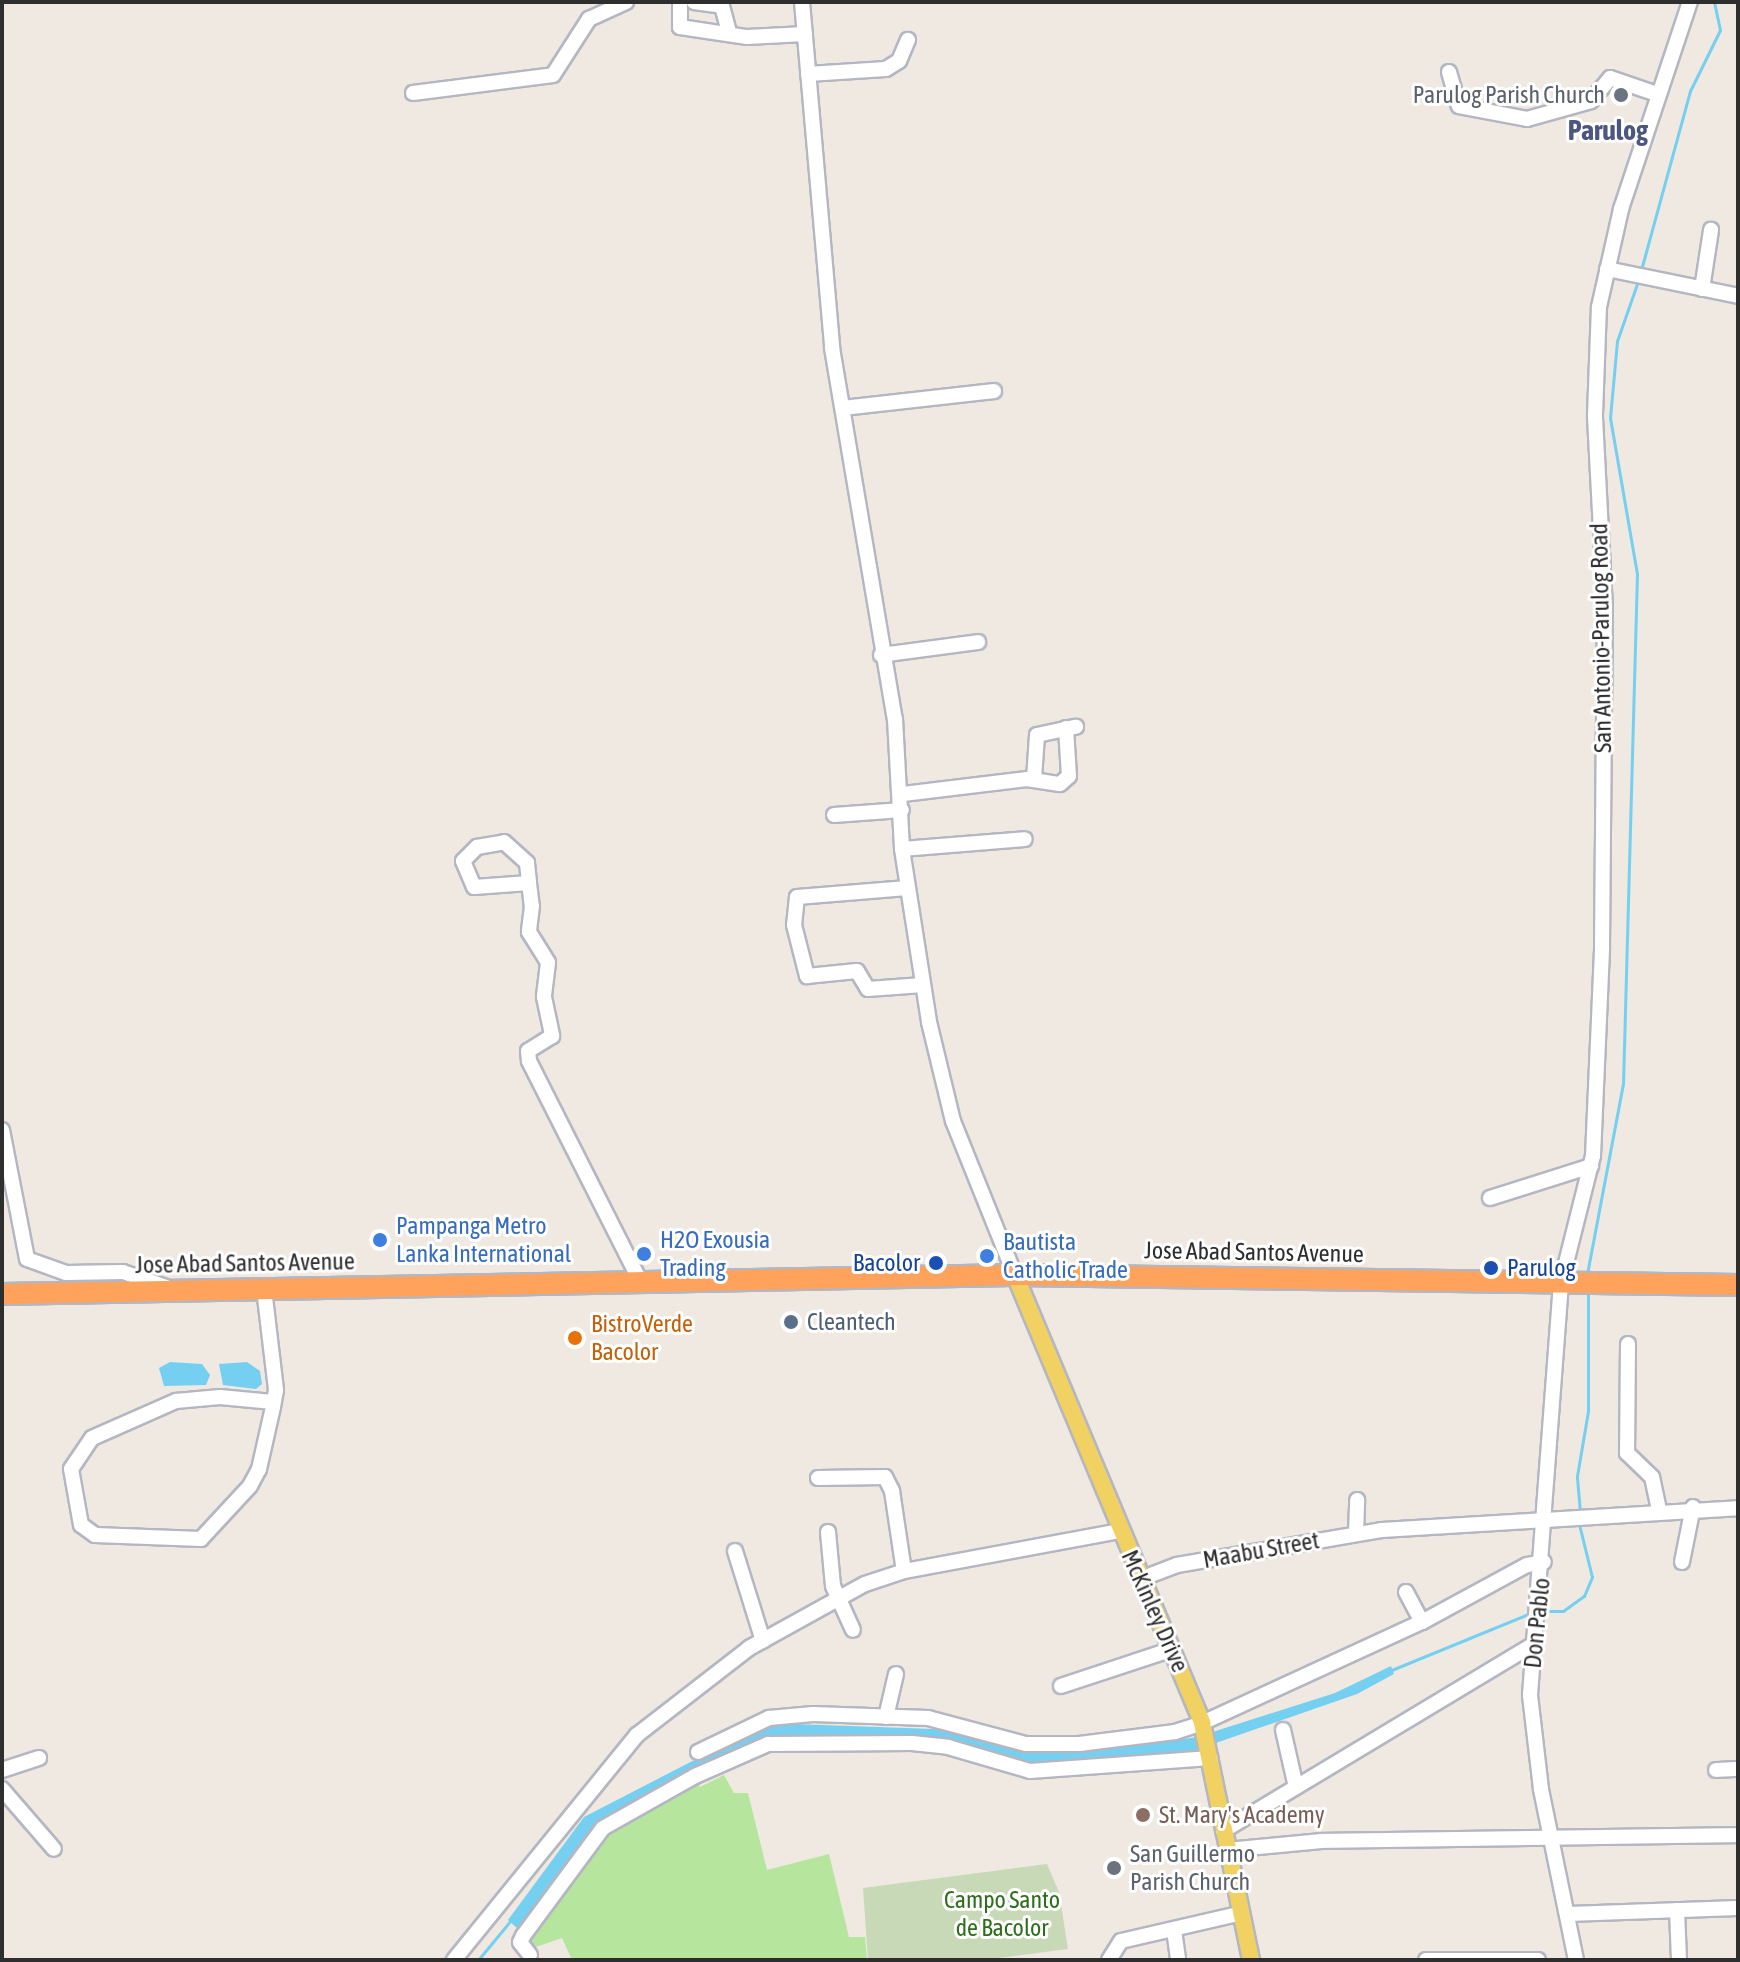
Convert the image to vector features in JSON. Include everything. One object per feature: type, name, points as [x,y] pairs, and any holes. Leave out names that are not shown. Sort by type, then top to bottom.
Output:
[{"type":"highway","name":"Jose Abad Santos Avenue","points":[[2,1294],[1015,1275],[1738,1285]]},
{"type":"main road","name":"McKinley Drive","points":[[1015,1275],[1203,1726],[1238,1914],[1251,1960]]},
{"type":"street","points":[[413,93],[553,75],[589,19],[626,2]]},
{"type":"street","points":[[680,2],[680,27],[747,37],[805,34]]},
{"type":"street","points":[[694,2],[722,6],[729,33]]},
{"type":"street","points":[[802,2],[832,348],[903,794],[902,849],[923,985],[939,1076],[953,1121],[1015,1275]]},
{"type":"street","name":"San Antonio-Parulog Road","points":[[1574,1283],[1591,1166],[1602,946],[1605,608],[1595,415],[1599,307],[1657,94],[1690,2]]},
{"type":"street","points":[[808,74],[886,69],[899,61],[908,40]]},
{"type":"street","points":[[1449,72],[1459,106],[1527,119],[1591,101],[1610,78],[1657,94]]},
{"type":"street","points":[[1702,289],[1711,230]]},
{"type":"street","points":[[1607,269],[1738,296]]},
{"type":"street","points":[[843,408],[994,391]]},
{"type":"street","points":[[881,655],[978,642]]},
{"type":"street","points":[[903,794],[1034,779],[1052,785],[1068,779],[1071,728],[1037,735],[1034,779]]},
{"type":"street","points":[[834,815],[902,810]]},
{"type":"street","points":[[902,849],[1025,839]]},
{"type":"street","points":[[529,883],[474,887],[463,861],[477,847],[504,842],[527,863],[529,883],[529,932],[548,963],[544,997],[552,1036],[528,1051],[529,1061],[640,1281]]},
{"type":"street","points":[[907,888],[797,897],[794,925],[807,976],[857,971],[868,989],[923,985]]},
{"type":"street","points":[[2,1130],[27,1259],[66,1273],[123,1272],[175,1291]]},
{"type":"street","points":[[1490,1198],[1591,1166]]},
{"type":"street","name":"Don Pablo","points":[[1574,1283],[1545,1518],[1540,1610],[1531,1646],[1534,1745],[1576,1960]]},
{"type":"street","points":[[264,1289],[275,1364],[273,1402],[250,1486],[201,1539],[95,1535],[81,1525],[71,1469],[92,1438],[176,1401],[220,1397],[273,1402]]},
{"type":"street","points":[[1628,1344],[1627,1453],[1652,1477],[1659,1509]]},
{"type":"street","points":[[818,1478],[885,1477],[892,1491],[904,1571]]},
{"type":"street","points":[[1356,1534],[1357,1500]]},
{"type":"street","points":[[1682,1562],[1693,1507]]},
{"type":"street","name":"Maabu Street","points":[[1143,1578],[1177,1565],[1381,1530],[1659,1509],[1738,1508]]},
{"type":"street","points":[[454,1960],[637,1735],[763,1641],[838,1600],[904,1571],[1120,1531]]},
{"type":"street","points":[[828,1532],[838,1600],[853,1630]]},
{"type":"street","points":[[735,1551],[763,1641]]},
{"type":"street","points":[[698,1752],[769,1718],[928,1718],[1040,1744],[1114,1740],[1203,1726],[1422,1622],[1527,1565],[1544,1562]]},
{"type":"street","points":[[1406,1592],[1422,1622]]},
{"type":"street","points":[[1223,1831],[1531,1646]]},
{"type":"street","points":[[1061,1686],[1173,1649]]},
{"type":"street","points":[[886,1717],[896,1674]]},
{"type":"street","points":[[1283,1730],[1296,1787]]},
{"type":"street","points":[[530,1955],[520,1942],[523,1936],[603,1828],[695,1776],[768,1744],[912,1743],[948,1747],[1030,1771],[1210,1753]]},
{"type":"street","points":[[2,1770],[39,1758]]},
{"type":"street","points":[[1716,1770],[1738,1769]]},
{"type":"street","points":[[2,1789],[54,1849]]},
{"type":"street","points":[[1227,1850],[1322,1841],[1552,1841],[1738,1835]]},
{"type":"street","points":[[1568,1914],[1738,1908]]},
{"type":"street","points":[[1677,1910],[1679,1960]]},
{"type":"street","points":[[1109,1960],[1121,1941],[1238,1914]]},
{"type":"street","points":[[1174,1930],[1178,1960]]},
{"type":"street","points":[[1426,1960],[1536,1959]]},
{"type":"green space","points":[[724,1775],[734,1793],[748,1793],[767,1870],[829,1854],[849,1937],[865,1937],[867,1960],[572,1960],[562,1938],[533,1948],[527,1934],[608,1828],[697,1781],[700,1787]]},
{"type":"green space","name":"Campo Santo de Bacolor","points":[[1047,1864],[1059,1892],[1068,1949],[984,1960],[868,1960],[863,1888]]},
{"type":"water","points":[[170,1362],[202,1364],[210,1375],[206,1385],[164,1386],[159,1368]]},
{"type":"water","points":[[247,1362],[260,1371],[262,1384],[256,1389],[223,1385],[219,1364]]},
{"type":"water","points":[[1391,1666],[1394,1674],[1357,1694],[1184,1754],[1036,1767],[952,1745],[757,1741],[627,1809],[565,1870],[518,1929],[508,1920],[584,1817],[766,1723],[961,1730],[1010,1748],[1049,1752],[1164,1742],[1197,1737],[1335,1693]]},
{"type":"waterway","points":[[1641,270],[1690,91],[1720,30],[1714,2]]},
{"type":"waterway","points":[[1587,1274],[1623,1084],[1637,574],[1610,418],[1617,341],[1638,281]]},
{"type":"waterway","points":[[1580,1512],[1577,1476],[1588,1411],[1588,1289]]},
{"type":"waterway","points":[[1540,1611],[1563,1611],[1584,1596],[1592,1577],[1579,1524]]},
{"type":"waterway","points":[[1389,1671],[1533,1612]]},
{"type":"waterway","points":[[478,1960],[511,1920]]},
{"type":"place","name":"Parulog Parish Church","points":[[1621,95]]},
{"type":"place","name":"Pampanga Metro Lanka International","points":[[380,1240]]},
{"type":"place","name":"H2O Exousia Trading","points":[[644,1254]]},
{"type":"place","name":"Bautista Catholic Trade","points":[[987,1256]]},
{"type":"place","name":"Bacolor","points":[[936,1263]]},
{"type":"place","name":"Parulog","points":[[1491,1268]]},
{"type":"place","name":"Cleantech","points":[[791,1322]]},
{"type":"place","name":"BistroVerde Bacolor","points":[[575,1338]]},
{"type":"place","name":"St. Mary's Academy","points":[[1143,1815]]},
{"type":"place","name":"San Guillermo Parish Church","points":[[1114,1868]]},
{"type":"district","name":"Parulog","points":[[1608,130]]}]
